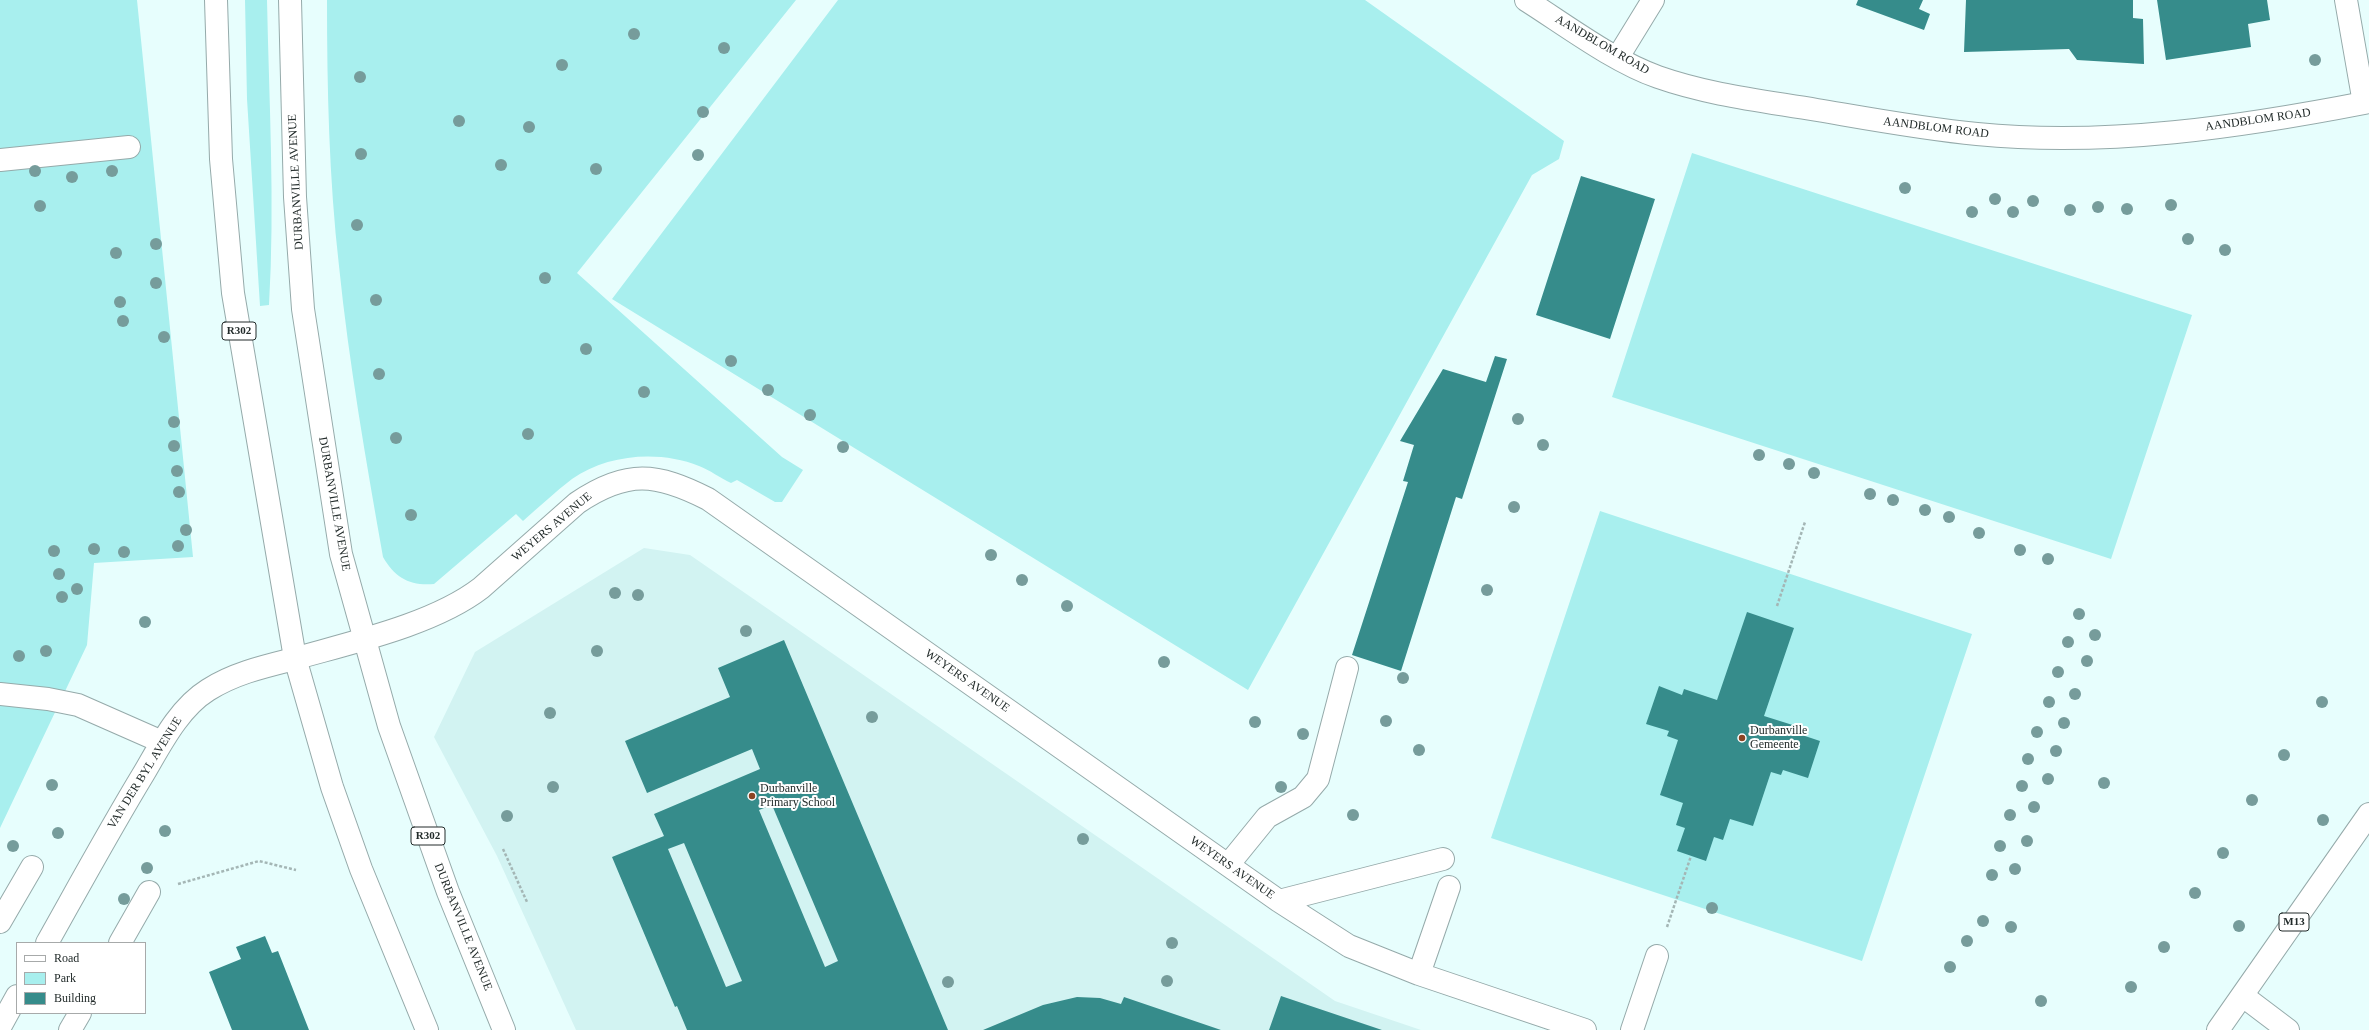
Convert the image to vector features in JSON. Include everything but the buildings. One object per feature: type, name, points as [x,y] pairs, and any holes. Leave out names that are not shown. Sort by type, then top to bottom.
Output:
[{"type":"street","name":"R302","points":[[216,0],[221,159],[233,293],[295,658],[335,794],[361,869],[427,1030]]},
{"type":"street","name":"DURBANVILLE AVENUE","points":[[290,0],[295,197],[303,309],[341,554],[363,638],[389,726],[448,892],[504,1030]]},
{"type":"street","name":"AANDBLOM ROAD","points":[[1526,0],[1618,57],[1657,76],[1697,88],[1922,128],[1979,134],[2090,138],[2156,133],[2286,117],[2366,103]]},
{"type":"street","points":[[1618,57],[1653,0]]},
{"type":"street","points":[[2346,0],[2366,103]]},
{"type":"street","points":[[0,160],[129,147]]},
{"type":"street","name":"WEYERS AVENUE","points":[[363,638],[425,619],[465,600],[577,503],[608,484],[632,478],[657,479],[680,485],[708,499],[1279,901],[1349,946],[1419,974],[1585,1030]]},
{"type":"street","name":"VAN DER BYL AVENUE","points":[[48,942],[106,835],[162,742],[186,709],[207,690],[242,673],[363,638]]},
{"type":"street","points":[[1228,865],[1267,817],[1303,797],[1318,779],[1347,668]]},
{"type":"street","points":[[0,694],[48,699],[78,705],[162,742]]},
{"type":"street","name":"M13","points":[[2218,1030],[2369,814]]},
{"type":"street","points":[[1279,901],[1443,859]]},
{"type":"street","points":[[0,922],[32,867]]},
{"type":"street","points":[[1419,974],[1448,887]]},
{"type":"street","points":[[121,942],[149,892]]},
{"type":"street","points":[[1632,1030],[1657,956]]},
{"type":"street","points":[[2243,996],[2288,1030]]},
{"type":"street","points":[[0,1027],[16,998]]},
{"type":"street","points":[[70,1030],[79,1014]]},
{"type":"path","points":[[1777,606],[1805,522]]},
{"type":"path","points":[[503,848],[527,902]]},
{"type":"path","points":[[1657,956],[1690,856]]},
{"type":"path","points":[[149,892],[259,861],[296,870]]},
{"type":"shaded area","name":"Durbanville Primary School","points":[[644,548],[690,555],[1335,1001],[1421,1030],[576,1030],[497,856],[434,737],[475,652]]},
{"type":"green space","points":[[0,0],[137,0],[193,557],[94,563],[87,645],[0,828]]},
{"type":"green space","points":[[245,0],[267,0],[272,229],[269,305],[260,306],[247,99]]},
{"type":"green space","points":[[327,0],[796,0],[577,273],[782,457],[803,470],[782,502],[775,502],[737,480],[731,483],[703,468],[684,461],[651,456],[634,457],[601,464],[572,479],[523,521],[516,514],[434,584],[418,584],[410,582],[398,575],[393,570],[383,557],[358,412],[343,303],[331,167],[327,67]]},
{"type":"green space","points":[[838,0],[1365,0],[1564,141],[1559,159],[1532,175],[1248,690],[612,299]]},
{"type":"green space","points":[[1692,153],[2192,315],[2111,559],[1612,397]]},
{"type":"green space","points":[[1600,511],[1972,634],[1862,961],[1491,838]]},
{"type":"place","name":"Durbanville Gemeente","points":[[1742,738]]},
{"type":"place","name":"Durbanville Primary School","points":[[752,796]]}]
